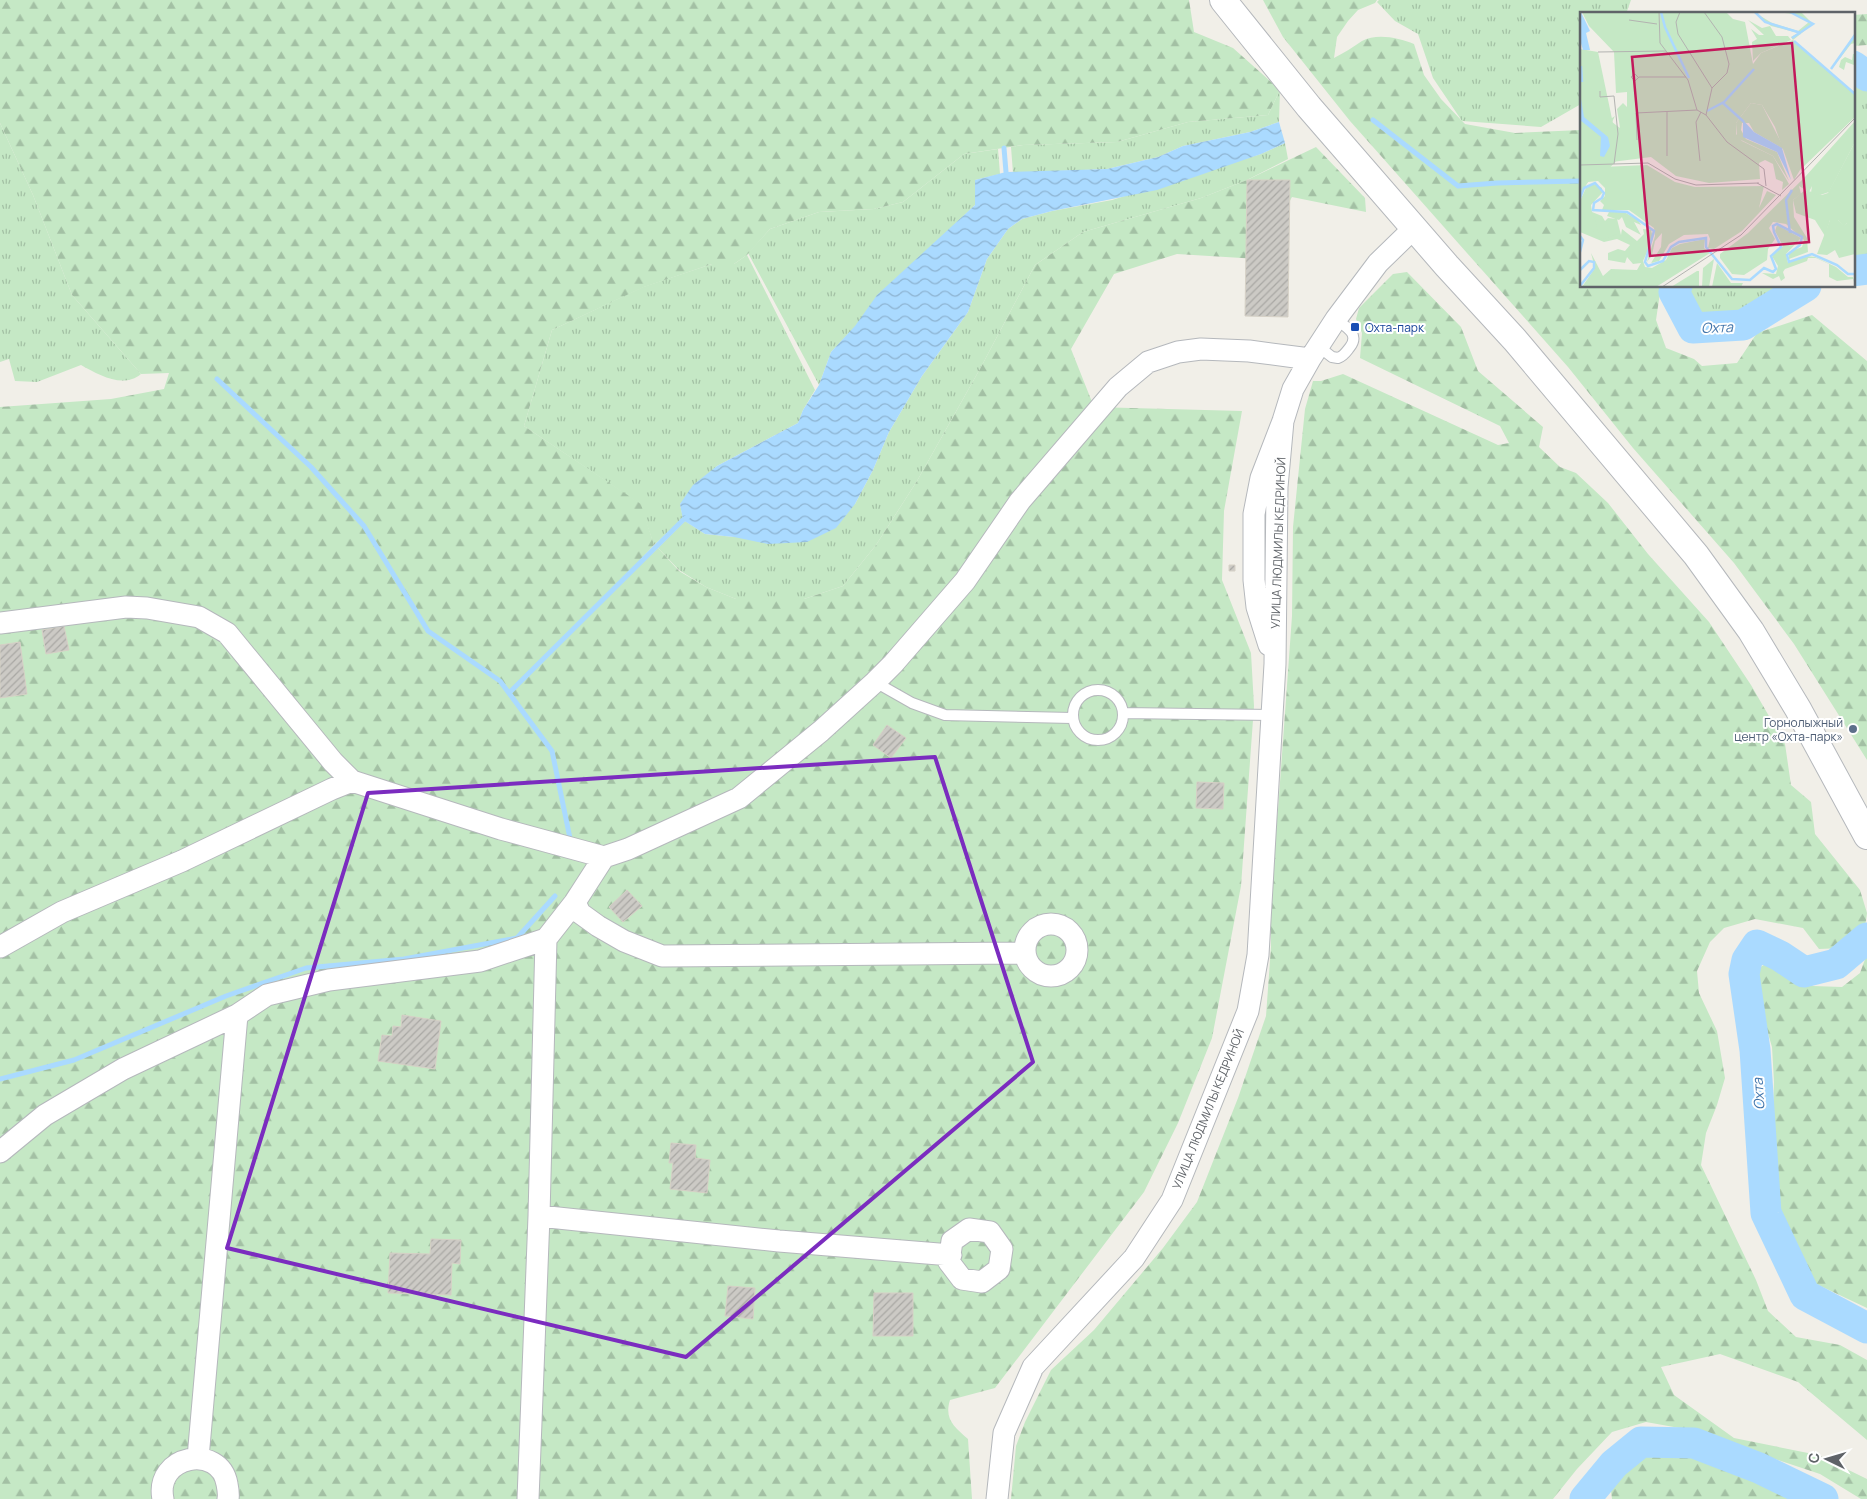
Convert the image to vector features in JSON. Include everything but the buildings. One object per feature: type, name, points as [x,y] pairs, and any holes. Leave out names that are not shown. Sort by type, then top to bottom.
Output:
[{"type":"street","points":[[1223,0],[1309,107],[1533,362],[1696,555],[1751,631],[1798,709],[1867,836]]},
{"type":"street","name":"УЛИЦА ЛЮДМИЛЫ КЕДРИНОЙ","points":[[997,1499],[1004,1433],[1033,1366],[1134,1258],[1172,1200],[1248,1011],[1258,955],[1275,664],[1257,607],[1254,580],[1254,514],[1261,478],[1294,389],[1314,353],[1336,319],[1378,263],[1414,228]]},
{"type":"street","points":[[0,623],[126,607],[147,608],[199,617],[227,633],[333,762],[352,782],[501,829],[604,857],[628,849],[739,798],[822,731],[893,664],[965,581],[1020,501],[1118,387],[1148,362],[1178,352],[1201,349],[1314,353]]},
{"type":"street","points":[[0,947],[62,912],[182,861],[332,789],[352,782]]},
{"type":"street","points":[[0,1152],[46,1115],[123,1069],[236,1015],[267,995],[330,980],[480,961],[546,939],[575,902],[604,857]]},
{"type":"street","points":[[575,902],[580,913],[598,926],[624,941],[662,956],[1025,953]]},
{"type":"street","points":[[528,1499],[539,1216],[546,939]]},
{"type":"street","points":[[198,1458],[236,1015]]},
{"type":"street","points":[[539,1216],[779,1241],[950,1255]]},
{"type":"street","points":[[163,1499],[161,1489],[167,1473],[180,1461],[198,1458],[214,1464],[226,1477],[228,1499]]},
{"type":"lane","points":[[875,682],[912,702],[945,715],[1072,718]]},
{"type":"lane","points":[[1103,691],[1117,699],[1123,713],[1120,729],[1107,739],[1100,740],[1092,740],[1078,732],[1072,718],[1076,702],[1088,692],[1103,691]]},
{"type":"lane","points":[[1123,713],[1272,715]]},
{"type":"highlighted area","points":[[935,757],[1033,1062],[686,1357],[227,1248],[368,793]]},
{"type":"green space","points":[[0,0],[1189,0],[1194,32],[1233,48],[1280,90],[1268,115],[1188,122],[1117,142],[1023,145],[964,154],[903,202],[874,209],[819,212],[770,229],[747,255],[734,264],[712,264],[644,287],[552,330],[524,426],[641,504],[654,545],[590,613],[658,548],[679,571],[706,587],[736,599],[804,599],[843,586],[876,545],[917,481],[981,367],[1035,265],[1083,232],[1201,198],[1247,180],[1316,147],[1365,198],[1366,212],[1292,197],[1258,259],[1177,254],[1114,274],[1071,349],[1094,407],[1242,411],[1224,511],[1222,580],[1251,653],[1254,706],[1241,886],[1212,1038],[1178,1123],[1144,1192],[995,1388],[950,1400],[948,1407],[949,1418],[968,1439],[972,1499],[0,1499],[0,407],[111,399],[164,389],[169,373],[141,374],[72,295],[33,195],[0,123]]},
{"type":"green space","points":[[1263,0],[1377,0],[1375,3],[1358,10],[1348,21],[1337,37],[1334,58],[1362,41],[1374,37],[1402,40],[1414,44],[1424,75],[1441,99],[1465,124],[1515,133],[1580,130],[1580,288],[1661,288],[1656,320],[1666,348],[1694,359],[1702,366],[1737,363],[1757,333],[1812,315],[1867,361],[1867,760],[1794,644],[1734,563],[1633,448],[1568,367],[1350,121],[1283,37]]},
{"type":"green space","points":[[1379,0],[1631,0],[1627,12],[1580,12],[1580,105],[1541,127],[1462,121],[1433,78],[1418,34],[1395,21],[1377,2]]},
{"type":"green space","points":[[1867,14],[1867,45],[1854,46],[1854,15]]},
{"type":"green space","points":[[1854,84],[1867,91],[1867,256],[1854,259]]},
{"type":"green space","points":[[1280,90],[1279,122],[1250,132],[1183,146],[1158,157],[1107,169],[1013,173],[1011,147],[1117,142],[1188,122],[1268,115]]},
{"type":"green space","points":[[0,123],[33,195],[72,295],[141,374],[134,378],[127,380],[111,379],[81,365],[37,382],[15,381],[9,359],[0,362]]},
{"type":"green space","points":[[1285,143],[1288,159],[1247,180],[1201,198],[1083,232],[1035,265],[981,367],[917,481],[876,545],[843,586],[804,599],[736,599],[706,587],[679,570],[658,548],[685,521],[705,534],[734,537],[855,504],[873,470],[889,432],[922,376],[968,312],[987,259],[1008,229],[1022,219],[1052,211],[1112,200],[1261,154]]},
{"type":"green space","points":[[998,149],[1000,174],[975,180],[975,205],[934,244],[831,352],[819,385],[748,253],[770,229],[819,212],[874,209],[903,202],[964,154]]},
{"type":"green space","points":[[747,255],[815,390],[803,410],[798,423],[717,466],[680,504],[683,518],[654,545],[640,504],[524,426],[552,330],[643,287],[712,264],[734,264]]},
{"type":"green space","points":[[1407,272],[1461,327],[1478,371],[1543,427],[1539,447],[1560,467],[1576,473],[1608,503],[1648,554],[1709,622],[1751,685],[1785,744],[1791,785],[1811,802],[1815,834],[1860,890],[1867,913],[1864,934],[1843,948],[1819,949],[1803,928],[1755,919],[1724,928],[1710,942],[1697,971],[1699,993],[1717,1031],[1725,1078],[1706,1133],[1701,1165],[1756,1280],[1768,1311],[1796,1337],[1840,1345],[1867,1360],[1867,1440],[1798,1382],[1720,1354],[1661,1367],[1674,1395],[1734,1438],[1818,1455],[1867,1479],[1867,1499],[1861,1499],[1820,1474],[1685,1429],[1646,1422],[1612,1432],[1577,1469],[1553,1499],[1011,1499],[1016,1446],[1025,1422],[1051,1370],[1094,1330],[1163,1248],[1197,1202],[1238,1098],[1266,1016],[1271,947],[1270,869],[1278,810],[1292,616],[1293,527],[1305,409],[1313,381],[1321,381],[1343,374],[1498,445],[1509,443],[1500,426],[1360,358],[1362,333],[1356,319],[1359,308],[1393,274]]},
{"type":"green space","points":[[1689,288],[1777,288],[1738,313],[1695,316],[1687,292]]},
{"type":"green space","points":[[1867,954],[1867,1308],[1812,1282],[1778,1204],[1772,1148],[1774,1082],[1772,1047],[1760,1006],[1754,971],[1767,963],[1813,986],[1842,987],[1860,973]]},
{"type":"green space","points":[[1663,1449],[1705,1454],[1792,1499],[1612,1499],[1611,1491],[1628,1464]]},
{"type":"water","points":[[1279,122],[1285,143],[1261,154],[1157,190],[1052,211],[1022,219],[1008,229],[987,259],[968,312],[922,376],[889,432],[873,470],[855,504],[836,528],[807,542],[768,544],[734,537],[705,534],[683,520],[680,504],[693,485],[717,466],[798,423],[803,410],[819,385],[831,352],[855,326],[877,295],[975,205],[975,180],[1006,172],[1107,169],[1158,157],[1183,146],[1250,132]]},
{"type":"waterway","name":"Охта","points":[[1854,67],[1867,76]]},
{"type":"waterway","points":[[1373,120],[1458,186],[1580,181]]},
{"type":"waterway","points":[[1004,148],[1006,172]]},
{"type":"waterway","name":"Охта","points":[[1854,271],[1867,269]]},
{"type":"waterway","name":"Охта","points":[[1676,288],[1674,292],[1693,328],[1743,325],[1803,288]]},
{"type":"waterway","points":[[217,379],[311,467],[364,526],[428,631],[500,681],[552,751],[571,843]]},
{"type":"waterway","points":[[509,693],[689,516]]},
{"type":"waterway","points":[[0,1079],[74,1060],[226,996],[306,968],[404,959],[517,938],[555,896]]},
{"type":"waterway","name":"Охта","points":[[1867,938],[1836,964],[1804,972],[1780,956],[1757,945],[1747,960],[1744,974],[1755,1050],[1766,1213],[1805,1295],[1867,1328]]},
{"type":"waterway","name":"Охта","points":[[1585,1499],[1614,1464],[1641,1442],[1694,1443],[1759,1468],[1823,1499]]},
{"type":"place","name":"Охта-парк","points":[[1355,327]]},
{"type":"place","name":"Горнолыжный центр «Охта-парк»","points":[[1853,729]]}]
